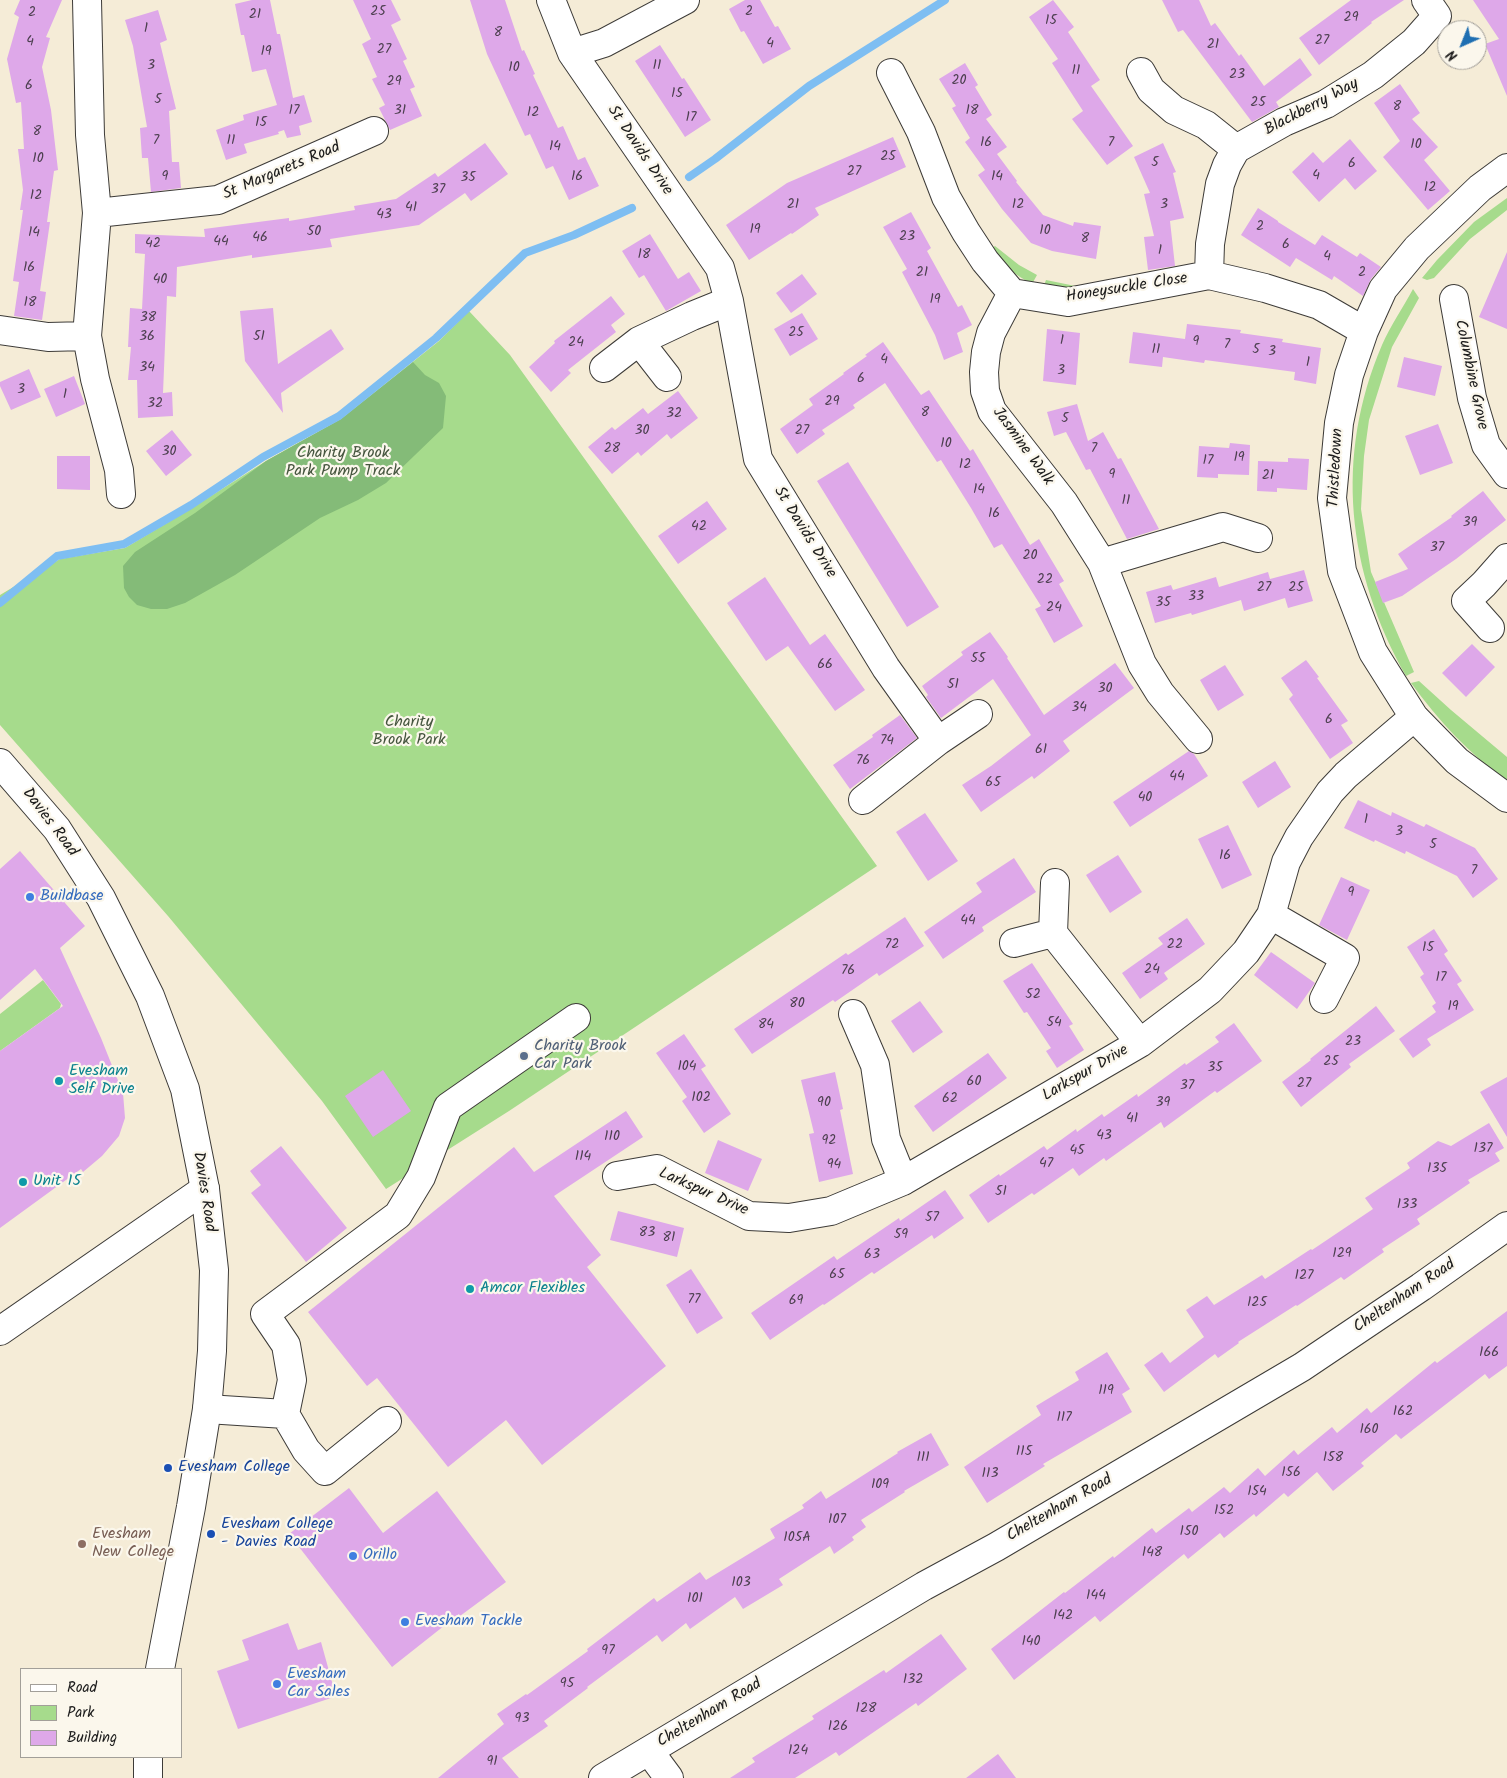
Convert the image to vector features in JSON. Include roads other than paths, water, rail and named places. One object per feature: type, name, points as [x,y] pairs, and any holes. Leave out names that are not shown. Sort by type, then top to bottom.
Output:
[{"type":"street","points":[[87,0],[90,135],[97,213],[87,336],[95,379],[119,470],[121,494]]},
{"type":"street","name":"St Davids Drive","points":[[551,0],[572,53],[720,268],[729,301],[758,459],[827,568],[886,668],[938,741]]},
{"type":"street","points":[[572,53],[604,43],[685,0]]},
{"type":"street","name":"Blackberry Way","points":[[1236,149],[1284,122],[1326,104],[1373,74],[1414,42],[1437,16],[1426,0]]},
{"type":"street","points":[[1142,72],[1151,90],[1174,110],[1206,125],[1236,149],[1227,165],[1220,184],[1210,244],[1209,276]]},
{"type":"street","points":[[891,73],[921,132],[946,196],[954,211],[985,261],[1012,293]]},
{"type":"street","name":"St Margarets Road","points":[[97,213],[218,200],[374,132]]},
{"type":"street","name":"Thistledown","points":[[1507,168],[1480,188],[1417,248],[1383,289],[1364,331],[1349,376],[1339,423],[1332,498],[1342,571],[1373,652],[1414,718],[1457,761],[1507,798]]},
{"type":"street","name":"Honeysuckle Close","points":[[1012,293],[1068,302],[1209,276],[1265,288],[1319,306],[1364,331]]},
{"type":"street","name":"Jasmine Walk","points":[[1012,293],[991,333],[986,352],[985,392],[992,411],[1064,503],[1102,563],[1142,664],[1160,693],[1198,739]]},
{"type":"street","name":"Columbine Grove","points":[[1454,299],[1472,398],[1486,445],[1507,474]]},
{"type":"street","points":[[604,368],[639,341],[729,301]]},
{"type":"street","points":[[0,330],[48,337],[87,336]]},
{"type":"street","points":[[639,341],[667,377]]},
{"type":"street","points":[[1102,563],[1223,527],[1258,538]]},
{"type":"street","points":[[1490,628],[1466,601],[1507,558]]},
{"type":"street","points":[[863,800],[938,741],[978,714]]},
{"type":"street","name":"Larkspur Drive","points":[[618,1176],[657,1169],[749,1216],[789,1218],[831,1211],[903,1182],[1140,1043],[1210,990],[1246,952],[1271,915],[1286,862],[1299,837],[1330,792],[1346,775],[1414,718]]},
{"type":"street","name":"Davies Road","points":[[0,763],[62,836],[102,898],[150,996],[185,1089],[205,1190],[214,1270],[212,1351],[207,1409],[191,1508],[160,1668]]},
{"type":"street","points":[[1014,943],[1053,933],[1055,883]]},
{"type":"street","points":[[1271,915],[1346,958],[1324,998]]},
{"type":"street","name":"Larkspur Drive","points":[[1053,933],[1140,1043]]},
{"type":"street","points":[[853,1014],[875,1065],[886,1139],[903,1182]]},
{"type":"street","points":[[387,1421],[325,1471],[306,1450],[285,1414],[292,1380],[286,1345],[265,1314],[398,1214],[421,1177],[448,1107],[576,1018]]},
{"type":"street","points":[[0,1331],[205,1190]]},
{"type":"street","name":"Cheltenham Road","points":[[603,1778],[924,1586],[996,1547],[1302,1367],[1421,1287],[1507,1226]]},
{"type":"street","points":[[207,1409],[285,1414]]},
{"type":"street","points":[[649,1751],[669,1778]]},
{"type":"street","points":[[148,1758],[148,1778]]},
{"type":"waterway","points":[[689,177],[809,86],[945,0]]},
{"type":"waterway","points":[[0,603],[57,556],[124,544],[191,505],[263,457],[339,416],[436,338],[525,253],[574,235],[632,208]]},
{"type":"place","name":"Buildbase","points":[[30,897]]},
{"type":"place","name":"Charity Brook Car Park","points":[[524,1056]]},
{"type":"place","name":"Evesham Self Drive","points":[[59,1081]]},
{"type":"place","name":"Unit 15","points":[[23,1182]]},
{"type":"place","name":"Amcor Flexibles","points":[[470,1289]]},
{"type":"place","name":"Evesham College","points":[[168,1468]]},
{"type":"place","name":"Evesham College - Davies Road","points":[[211,1534]]},
{"type":"place","name":"Evesham New College","points":[[82,1544]]},
{"type":"place","name":"Orillo","points":[[353,1556]]},
{"type":"place","name":"Evesham Tackle","points":[[405,1622]]},
{"type":"place","name":"Evesham Car Sales","points":[[277,1684]]},
{"type":"park label","name":"Charity Brook Park Pump Track","points":[[343,463]]},
{"type":"park label","name":"Charity Brook Park","points":[[409,732]]}]
